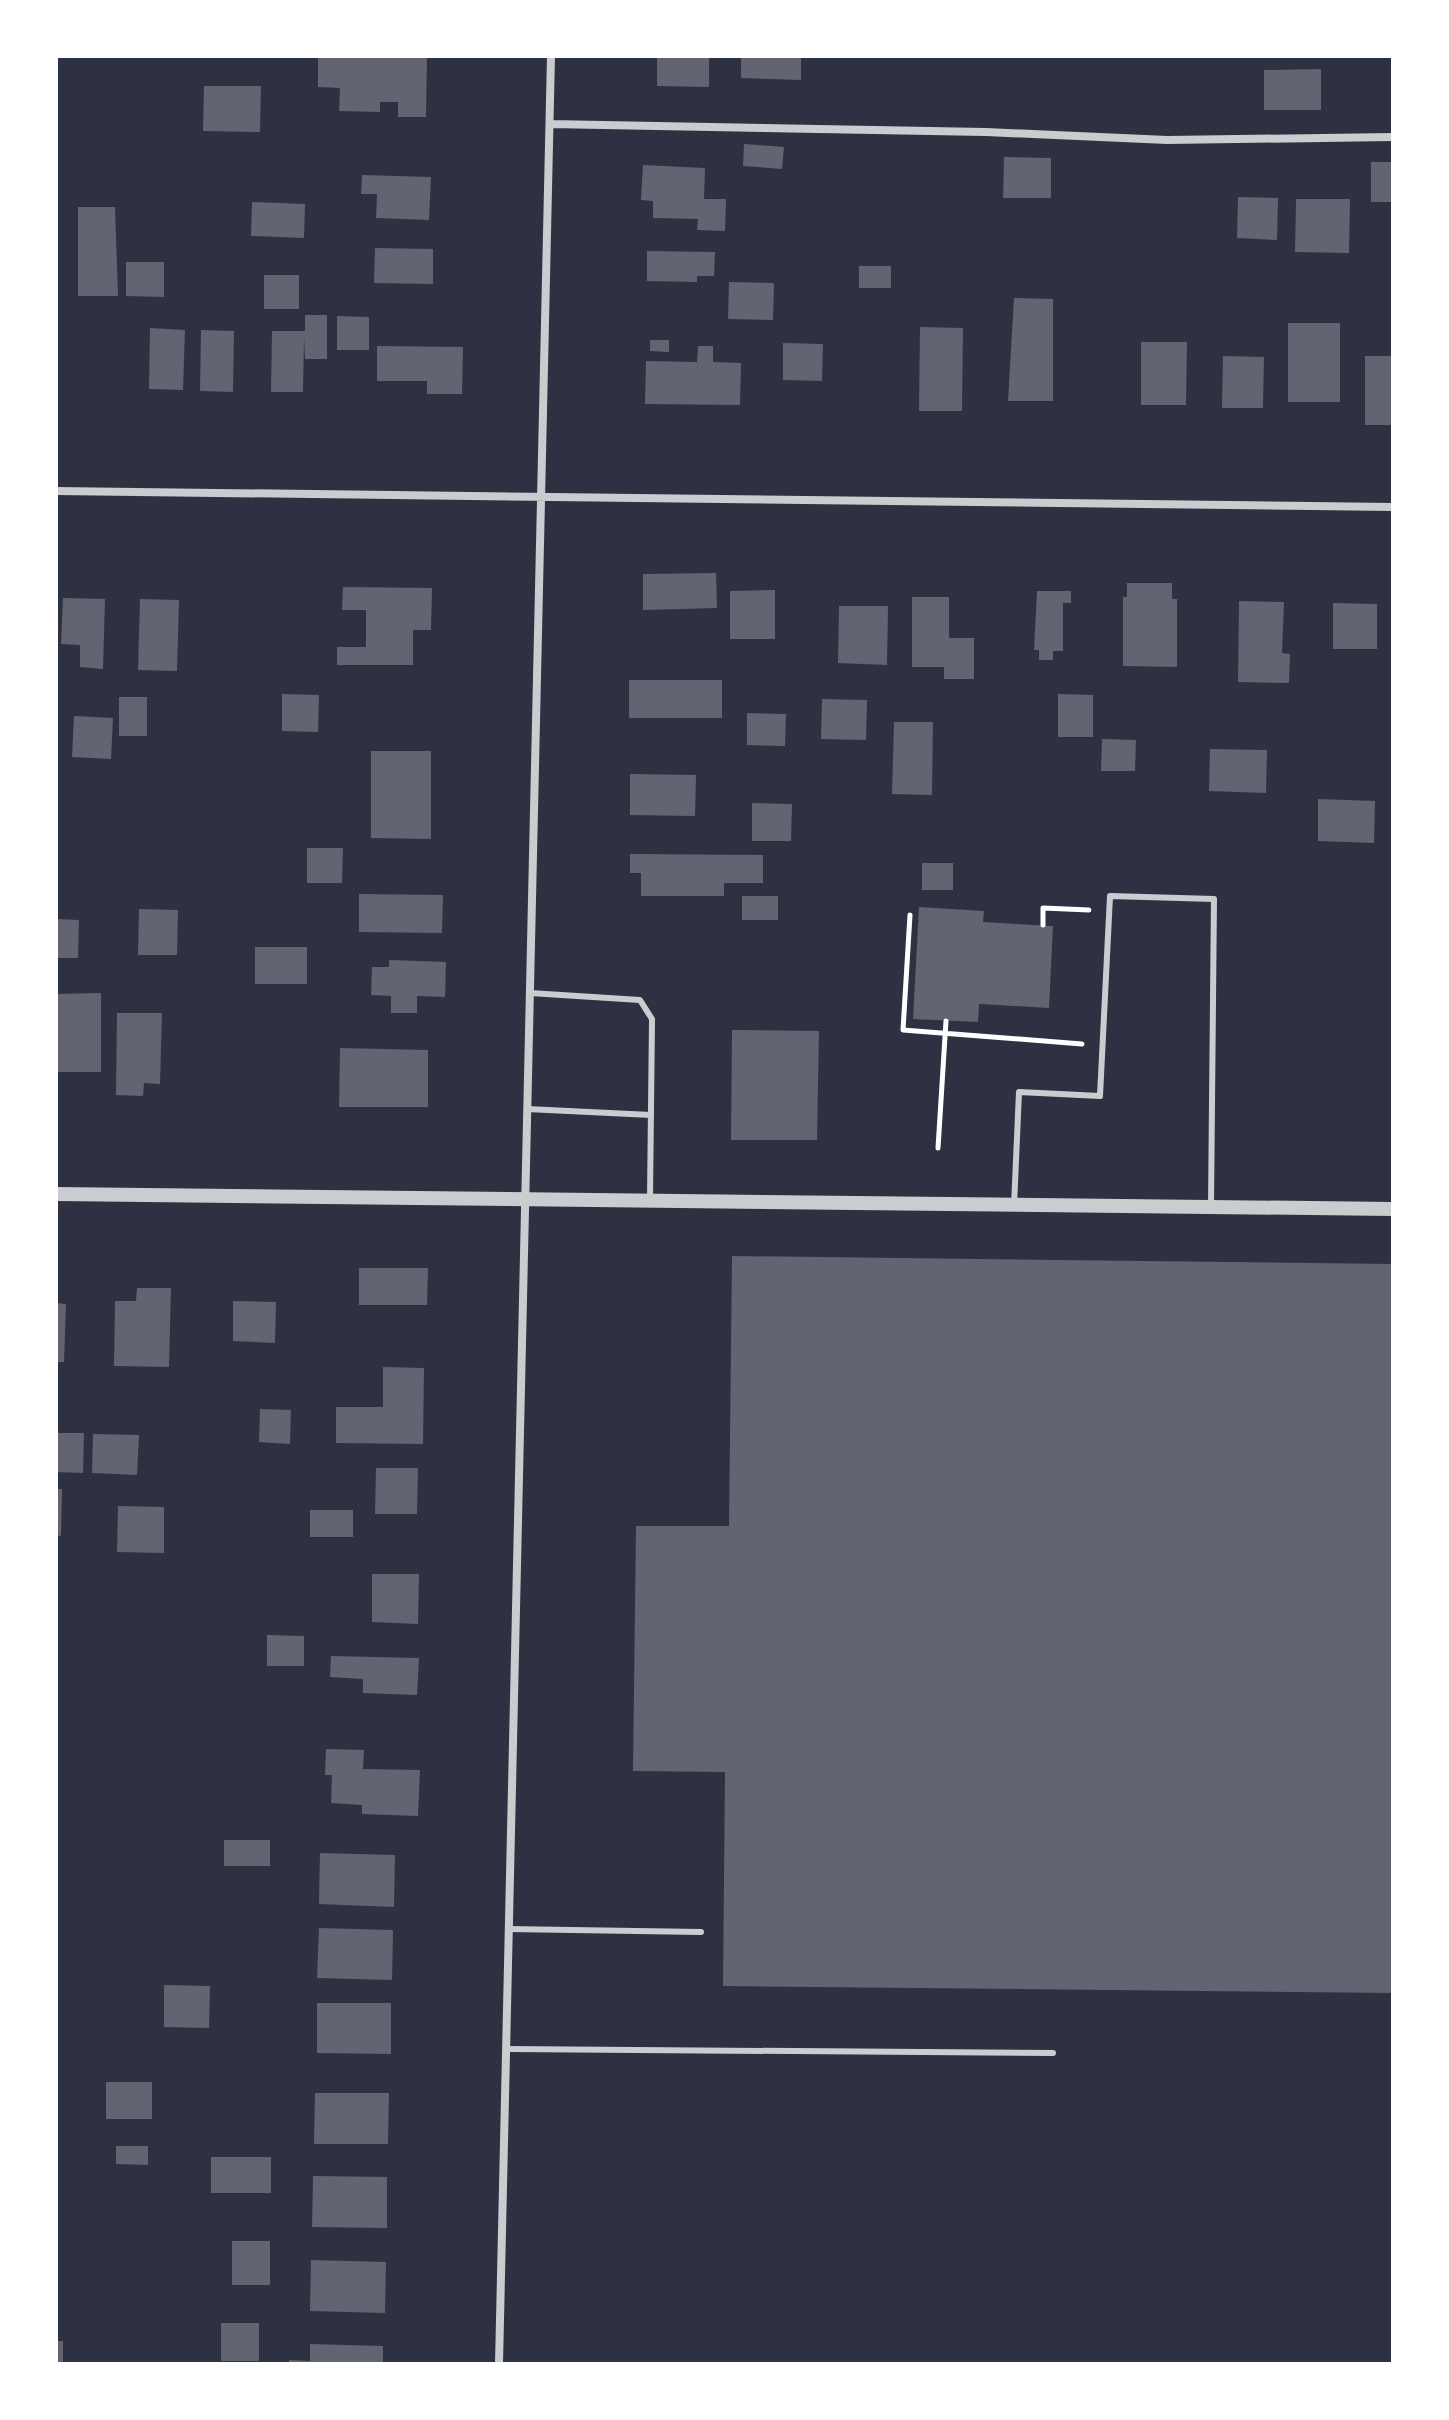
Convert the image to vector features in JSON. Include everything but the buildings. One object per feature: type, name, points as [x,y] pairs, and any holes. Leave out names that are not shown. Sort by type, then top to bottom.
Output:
[{"type":"street","points":[[499,2364],[551,56]]},
{"type":"street","points":[[550,124],[971,131],[1167,140],[1393,137]]},
{"type":"street","points":[[56,491],[1393,507]]},
{"type":"street","points":[[56,1194],[1393,1209]]},
{"type":"lane","points":[[1014,1206],[1019,1092],[1100,1096],[1110,896],[1214,899],[1211,1208]]},
{"type":"lane","points":[[530,993],[640,1000],[652,1019],[649,1202]]},
{"type":"lane","points":[[527,1109],[651,1115]]},
{"type":"lane","points":[[508,1929],[701,1932]]},
{"type":"lane","points":[[506,2049],[1053,2053]]},
{"type":"path","points":[[1043,925],[1043,908],[1060,909]]},
{"type":"path","points":[[910,915],[903,1030],[1054,1043]]},
{"type":"path","points":[[938,1148],[946,1021]]}]
